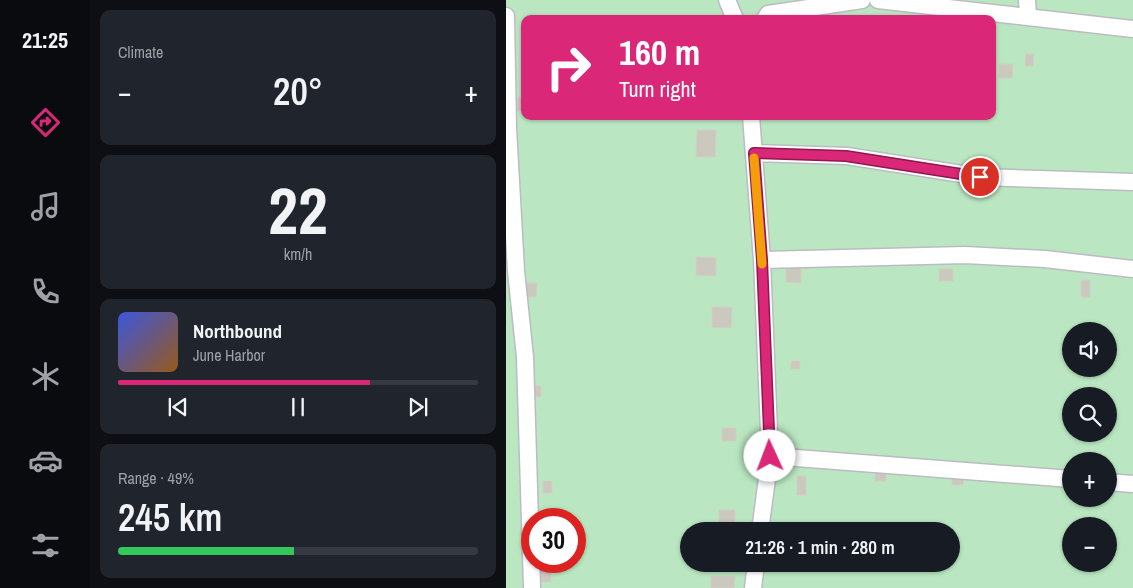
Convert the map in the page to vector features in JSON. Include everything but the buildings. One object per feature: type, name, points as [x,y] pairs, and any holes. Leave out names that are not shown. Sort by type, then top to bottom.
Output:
[{"type":"street","points":[[727,0],[733,15]]},
{"type":"street","points":[[767,15],[862,0]]},
{"type":"street","points":[[878,0],[1027,8],[1133,28]]},
{"type":"street","points":[[506,16],[508,128],[516,271],[526,357],[532,588]]},
{"type":"street","points":[[751,120],[762,260],[770,456],[761,522]]},
{"type":"street","points":[[754,153],[846,156],[980,177],[1133,182]]},
{"type":"street","points":[[762,260],[965,255],[1045,259],[1133,269]]},
{"type":"street","points":[[770,456],[1062,478]]},
{"type":"street","points":[[1117,483],[1133,484]]},
{"type":"street","points":[[753,588],[755,572]]},
{"type":"green space","points":[[506,0],[1133,0],[1133,588],[506,588]]},
{"type":"slow traffic","points":[[754,158],[762,264]]},
{"type":"route","points":[[770,456],[762,260],[754,153],[846,156],[980,177]]}]
